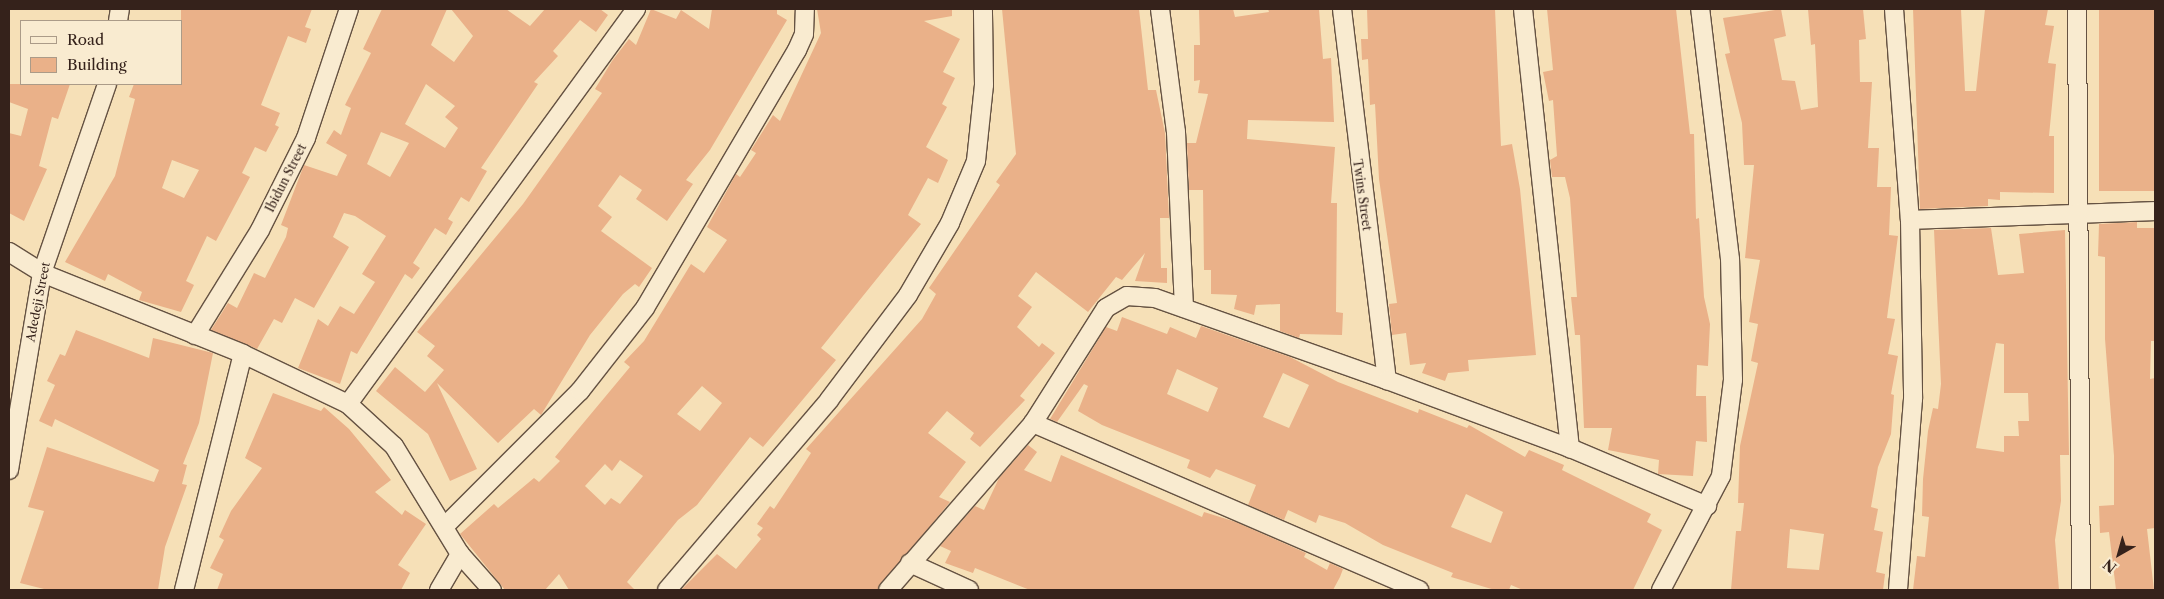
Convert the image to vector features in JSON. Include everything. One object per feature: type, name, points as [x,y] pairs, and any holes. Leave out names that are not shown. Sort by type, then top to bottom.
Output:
[{"type":"street","name":"Ibidun Street","points":[[195,335],[260,230],[306,138],[349,9]]},
{"type":"street","points":[[348,404],[636,9]]},
{"type":"street","points":[[446,525],[580,391],[645,308],[797,50],[804,34],[805,9]]},
{"type":"street","points":[[667,590],[829,400],[908,296],[950,223],[976,161],[984,85],[982,9]]},
{"type":"street","points":[[1160,9],[1176,132],[1184,308]]},
{"type":"street","name":"Twins Street","points":[[1342,9],[1387,380]]},
{"type":"street","points":[[1523,9],[1570,448]]},
{"type":"street","points":[[1661,590],[1707,506],[1721,476],[1733,380],[1733,304],[1700,9]]},
{"type":"street","points":[[1894,9],[1910,220],[1912,399],[1898,590]]},
{"type":"street","points":[[2077,9],[2076,216],[2083,419],[2082,590]]},
{"type":"street","name":"Adedeji Street","points":[[9,470],[42,273],[107,85]]},
{"type":"street","points":[[1910,220],[2155,212]]},
{"type":"street","points":[[9,252],[42,273],[243,354],[348,404],[394,446],[446,525],[460,554],[492,590]]},
{"type":"street","points":[[888,590],[1033,423],[1106,308],[1127,296],[1140,296],[1184,308],[1387,380],[1570,448],[1707,506]]},
{"type":"street","points":[[184,590],[243,354]]},
{"type":"street","points":[[1033,423],[1419,590]]},
{"type":"street","points":[[439,590],[460,554]]},
{"type":"street","points":[[910,563],[969,590]]},
{"type":"building","points":[[181,9],[312,9],[305,27],[311,29],[306,43],[288,36],[261,105],[280,113],[275,125],[279,127],[266,152],[255,147],[242,173],[250,177],[216,241],[207,236],[186,281],[194,285],[181,312],[139,300],[142,292],[108,274],[105,281],[65,262],[115,176],[135,99],[129,97],[134,85],[182,85]],"holes":[[[172,160],[199,170],[184,198],[162,188]]]},
{"type":"building","points":[[382,9],[447,9],[431,45],[454,62],[473,36],[451,9],[506,9],[530,26],[545,9],[600,9],[608,15],[596,32],[580,20],[553,51],[558,56],[534,82],[538,84],[481,168],[487,171],[469,202],[461,197],[448,219],[453,222],[446,235],[435,228],[413,263],[420,268],[412,279],[405,274],[357,354],[351,351],[340,384],[298,368],[318,319],[328,326],[340,306],[354,314],[375,282],[362,274],[386,236],[355,216],[344,213],[333,237],[349,247],[314,308],[295,298],[282,323],[274,319],[257,349],[211,330],[228,303],[237,308],[254,273],[265,278],[286,237],[288,228],[281,225],[304,165],[337,176],[347,155],[326,143],[334,130],[341,135],[351,108],[345,105],[371,53],[363,49]],"holes":[[[426,84],[455,106],[445,117],[458,128],[445,148],[405,124]],[[381,132],[409,143],[390,177],[367,164]]]},
{"type":"building","points":[[651,9],[676,19],[681,10],[709,29],[712,9],[777,9],[777,14],[787,20],[710,150],[686,180],[693,184],[667,221],[636,199],[642,190],[620,175],[598,206],[612,217],[601,231],[652,268],[639,287],[635,284],[623,294],[590,335],[541,415],[534,409],[498,443],[437,383],[477,469],[450,481],[428,434],[376,391],[395,367],[425,392],[444,370],[427,356],[435,346],[417,332],[523,204],[602,93],[595,89],[612,61],[629,39],[636,45]]},
{"type":"building","points":[[817,9],[952,9],[952,16],[924,21],[960,39],[943,72],[955,78],[942,104],[947,107],[926,147],[948,160],[938,183],[928,178],[908,215],[921,224],[821,348],[836,360],[763,447],[750,437],[697,505],[678,520],[627,582],[635,590],[569,590],[559,574],[545,590],[505,590],[460,534],[494,504],[498,508],[534,478],[539,482],[560,461],[555,457],[630,367],[624,362],[644,341],[691,264],[704,273],[727,240],[707,227],[736,174],[740,177],[756,153],[751,150],[773,115],[780,121],[821,33]],"holes":[[[702,386],[722,403],[700,431],[677,414]],[[620,460],[643,476],[620,504],[611,498],[605,505],[585,486],[605,464],[612,471]]]},
{"type":"building","points":[[1002,9],[1139,9],[1148,90],[1156,90],[1165,133],[1169,218],[1160,218],[1161,268],[1167,268],[1167,283],[1135,281],[1145,253],[1122,280],[1116,277],[1088,312],[1036,272],[1018,296],[1032,307],[1017,327],[1039,347],[1042,343],[1055,353],[1020,396],[1025,400],[980,447],[970,439],[974,433],[947,411],[928,433],[966,462],[939,497],[950,502],[878,590],[681,590],[717,554],[736,569],[761,539],[757,535],[763,528],[757,524],[770,506],[774,509],[798,473],[811,453],[806,449],[922,319],[936,294],[929,288],[1000,185],[996,182],[1016,154]]},
{"type":"building","points":[[1199,9],[1233,9],[1235,17],[1269,12],[1268,9],[1319,9],[1323,59],[1331,58],[1334,122],[1248,120],[1247,139],[1335,147],[1331,203],[1337,203],[1336,312],[1343,313],[1342,335],[1300,334],[1299,338],[1280,331],[1280,304],[1256,305],[1254,315],[1234,309],[1237,295],[1211,294],[1211,270],[1204,270],[1203,190],[1189,190],[1187,143],[1196,143],[1208,94],[1198,93],[1200,80],[1194,81],[1194,45],[1200,45]]},
{"type":"building","points":[[1367,9],[1495,9],[1501,146],[1512,144],[1520,189],[1536,355],[1468,360],[1469,371],[1448,373],[1445,381],[1422,373],[1426,363],[1410,365],[1406,333],[1392,335],[1389,304],[1397,303],[1379,179],[1375,104],[1370,105],[1368,59],[1362,60],[1361,39],[1368,39]]},
{"type":"building","points":[[1547,9],[1676,9],[1690,134],[1694,134],[1696,219],[1699,218],[1704,297],[1710,324],[1708,366],[1697,365],[1696,396],[1706,396],[1707,442],[1696,441],[1693,476],[1658,474],[1659,460],[1608,450],[1612,428],[1584,428],[1580,335],[1575,335],[1571,297],[1577,297],[1570,198],[1565,177],[1552,177],[1550,160],[1557,156],[1553,100],[1549,101],[1543,72],[1553,70]]},
{"type":"building","points":[[1781,9],[1786,36],[1774,39],[1782,80],[1795,81],[1801,110],[1818,107],[1815,44],[1811,45],[1808,9],[1863,9],[1866,39],[1859,40],[1860,82],[1872,82],[1868,148],[1879,148],[1877,187],[1891,187],[1889,235],[1898,236],[1887,318],[1895,319],[1888,354],[1898,356],[1891,394],[1894,395],[1891,434],[1878,467],[1871,507],[1878,509],[1874,530],[1883,532],[1876,572],[1885,574],[1883,590],[1731,590],[1736,531],[1741,531],[1744,503],[1738,503],[1740,446],[1758,363],[1751,361],[1758,324],[1749,322],[1760,260],[1745,258],[1754,165],[1744,165],[1742,123],[1725,54],[1730,53],[1723,18]],"holes":[[[1790,529],[1824,534],[1819,570],[1787,568]]]},
{"type":"building","points":[[1913,9],[1961,9],[1965,91],[1976,91],[1985,9],[2048,9],[2045,25],[2054,26],[2048,63],[2056,64],[2049,136],[2054,136],[2054,193],[2000,192],[2000,200],[1988,199],[1988,206],[1920,209]]},
{"type":"building","points":[[2099,9],[2155,9],[2155,191],[2099,191]]},
{"type":"building","points":[[9,84],[70,85],[58,119],[52,117],[39,166],[47,169],[24,221],[9,213],[9,133],[21,136],[28,109],[9,102]]},
{"type":"building","points":[[2137,222],[2137,228],[2155,228],[2155,341],[2151,341],[2150,379],[2155,378],[2155,528],[2147,529],[2154,590],[2116,590],[2109,532],[2100,533],[2099,506],[2114,505],[2114,456],[2105,339],[2105,257],[2098,256],[2099,224]]},
{"type":"building","points":[[1991,228],[1998,275],[2024,273],[2019,234],[2065,230],[2069,455],[2060,455],[2061,501],[2055,540],[2059,590],[1913,590],[1917,556],[1925,557],[1929,517],[1922,516],[1923,479],[1928,431],[1933,408],[1938,409],[1941,384],[1934,230]],"holes":[[[1996,343],[2004,344],[2004,393],[2028,393],[2029,421],[2018,421],[2019,436],[2004,436],[2004,452],[1976,448]]]},
{"type":"building","points":[[1122,317],[1167,334],[1170,327],[1196,338],[1201,326],[1290,357],[1338,382],[1418,413],[1419,409],[1467,428],[1469,425],[1525,457],[1529,450],[1564,465],[1562,470],[1651,514],[1647,522],[1662,530],[1633,590],[1523,590],[1511,585],[1509,590],[1495,590],[1451,577],[1453,573],[1383,545],[1345,523],[1319,515],[1316,523],[1288,510],[1284,520],[1248,505],[1256,485],[1216,469],[1210,478],[1187,468],[1190,460],[1102,425],[1078,411],[1088,386],[1084,384],[1057,422],[1050,419],[1106,327],[1117,331]],"holes":[[[1177,369],[1218,388],[1208,412],[1167,394]],[[1283,373],[1309,385],[1289,428],[1263,417]],[[1466,494],[1503,512],[1491,543],[1451,527]]]},
{"type":"building","points":[[76,330],[149,358],[153,338],[213,353],[199,423],[183,464],[187,465],[182,484],[187,485],[165,547],[158,590],[48,590],[20,583],[44,511],[28,507],[47,447],[154,482],[159,470],[55,419],[52,427],[39,421],[55,385],[47,381],[60,354],[65,356]]},
{"type":"building","points":[[273,393],[321,411],[324,407],[349,429],[391,480],[375,492],[402,515],[405,510],[426,524],[398,565],[410,573],[401,590],[217,590],[223,574],[210,568],[224,540],[219,537],[231,511],[262,468],[245,458]]},
{"type":"building","points":[[1028,445],[1037,452],[1024,470],[1051,482],[1061,455],[1202,517],[1204,512],[1236,522],[1306,553],[1304,557],[1327,570],[1330,563],[1343,569],[1340,577],[1333,590],[1030,590],[975,568],[973,573],[945,563],[951,551],[940,546],[975,506],[984,510],[999,478]]}]
